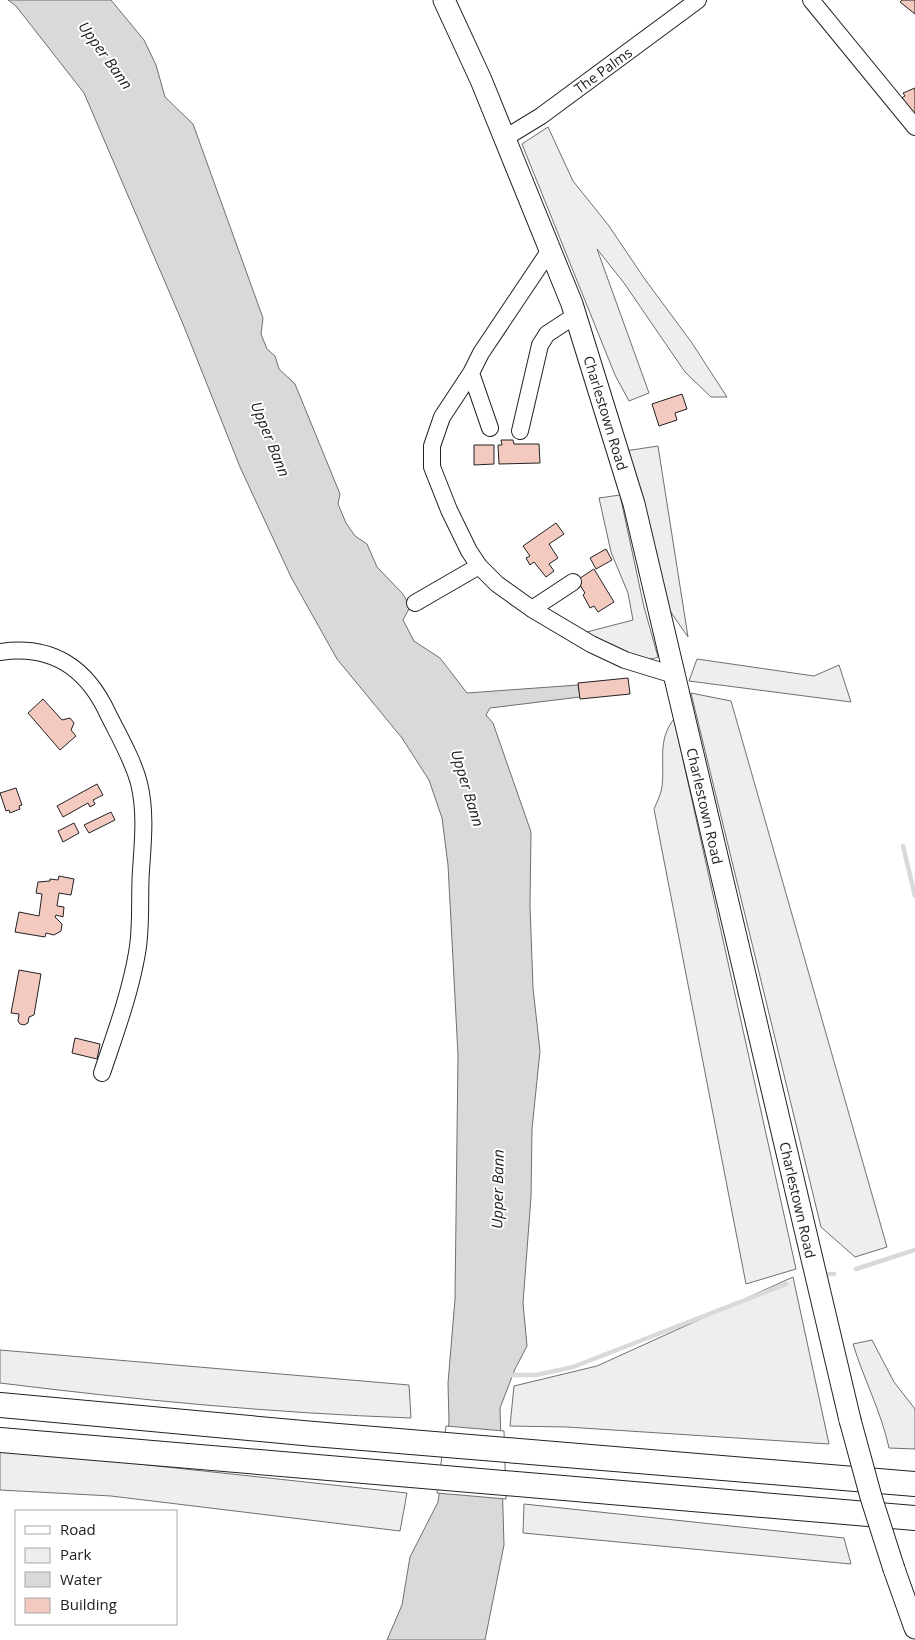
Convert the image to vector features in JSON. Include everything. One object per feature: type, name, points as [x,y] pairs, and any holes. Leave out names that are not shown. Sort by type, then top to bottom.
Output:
[{"type":"highway","points":[[0,1405],[915,1484]]},
{"type":"highway","points":[[0,1440],[529,1487],[915,1518]]},
{"type":"main road","name":"Charlestown Road","points":[[444,0],[505,138],[576,315],[634,504],[850,1420],[871,1497],[915,1628]]},
{"type":"street","name":"The Palms","points":[[505,138],[541,116],[698,0]]},
{"type":"street","points":[[811,0],[915,127]]},
{"type":"street","points":[[550,250],[481,353],[471,373],[442,417],[431,456],[434,476],[448,510],[479,566],[497,584],[532,609],[591,644],[625,660],[674,675]]},
{"type":"street","points":[[520,431],[540,345],[547,334],[576,315]]},
{"type":"street","points":[[471,373],[490,428]]},
{"type":"street","points":[[415,604],[479,566]]},
{"type":"street","points":[[532,609],[573,582]]},
{"type":"street","points":[[0,652],[30,650],[48,654],[66,662],[79,672],[103,702],[139,782],[144,821],[140,930],[129,986],[102,1073]]},
{"type":"green space","points":[[548,127],[573,181],[609,226],[644,278],[692,343],[727,397],[711,397],[685,372],[624,283],[597,249],[649,393],[629,401],[615,375],[522,144]]},
{"type":"green space","points":[[658,446],[688,637],[668,608],[625,451]]},
{"type":"green space","points":[[620,495],[644,607],[658,657],[651,659],[641,658],[620,651],[583,633],[633,620],[628,593],[611,552],[599,498]]},
{"type":"green space","points":[[697,659],[814,676],[839,665],[851,702],[689,681]]},
{"type":"green space","points":[[691,693],[731,701],[887,1247],[855,1257],[821,1227]]},
{"type":"green space","points":[[674,719],[796,1269],[746,1284],[654,809],[662,787],[665,735]]},
{"type":"green space","points":[[793,1277],[829,1444],[567,1427],[510,1426],[514,1386],[597,1366]]},
{"type":"green space","points":[[872,1340],[894,1382],[915,1409],[915,1449],[889,1448],[882,1421],[853,1344]]},
{"type":"green space","points":[[0,1350],[409,1385],[411,1418],[205,1405],[0,1383]]},
{"type":"green space","points":[[0,1449],[407,1493],[400,1531],[111,1496],[0,1490]]},
{"type":"green space","points":[[524,1504],[844,1538],[851,1564],[523,1533]]},
{"type":"water","name":"Upper Bann","points":[[8,0],[111,0],[144,40],[156,65],[165,97],[193,124],[263,318],[261,334],[267,349],[275,356],[279,369],[295,384],[340,494],[338,504],[346,523],[355,536],[367,544],[377,567],[403,594],[410,607],[403,620],[414,641],[440,658],[467,693],[578,685],[580,697],[490,708],[486,715],[493,723],[531,832],[530,906],[533,988],[540,1051],[532,1129],[531,1197],[523,1303],[527,1346],[515,1369],[500,1408],[504,1545],[485,1640],[387,1640],[402,1605],[410,1557],[438,1502],[449,1422],[448,1383],[455,1299],[458,1055],[448,865],[442,818],[429,780],[402,738],[337,659],[291,577],[240,467],[183,324],[84,93],[16,6]]},
{"type":"pier","points":[[446,1426],[504,1431],[506,1499],[437,1493]]},
{"type":"building","points":[[902,0],[915,0],[915,14],[900,2]]},
{"type":"building","points":[[915,88],[915,115],[900,99],[905,96],[903,93]]},
{"type":"building","points":[[682,394],[687,409],[675,413],[677,420],[659,426],[652,404]]},
{"type":"building","points":[[501,440],[513,440],[514,444],[539,444],[540,463],[499,464],[498,445],[502,445]]},
{"type":"building","points":[[474,445],[494,445],[494,464],[474,465]]},
{"type":"building","points":[[556,523],[564,534],[549,544],[558,558],[549,564],[554,571],[546,577],[534,562],[530,565],[526,558],[530,556],[523,546]]},
{"type":"building","points":[[606,549],[612,560],[596,569],[590,558]]},
{"type":"building","points":[[594,569],[614,602],[598,612],[594,606],[590,608],[583,595],[585,593],[577,580]]},
{"type":"building","points":[[628,678],[630,694],[580,699],[578,683]]},
{"type":"building","points":[[43,699],[62,720],[70,718],[74,723],[71,730],[76,736],[60,750],[28,713]]},
{"type":"building","points":[[97,784],[103,795],[93,800],[95,804],[90,807],[88,803],[63,817],[57,806]]},
{"type":"building","points":[[16,788],[22,805],[19,806],[20,809],[10,813],[9,810],[6,811],[0,793]]},
{"type":"building","points":[[111,812],[115,820],[89,833],[84,825]]},
{"type":"building","points":[[74,823],[79,833],[63,842],[58,831]]},
{"type":"building","points":[[59,876],[74,879],[71,895],[59,893],[57,906],[64,907],[63,917],[56,915],[55,917],[62,924],[61,931],[54,935],[46,933],[45,937],[15,932],[19,912],[39,916],[42,894],[36,893],[38,882],[50,881],[50,879],[58,880]]},
{"type":"building","points":[[19,970],[41,974],[34,1015],[29,1017],[28,1023],[24,1025],[18,1021],[19,1014],[11,1013]]},
{"type":"building","points":[[75,1038],[100,1044],[97,1059],[72,1053]]},
{"type":"waterway","points":[[903,846],[915,896]]},
{"type":"waterway","points":[[856,1269],[915,1250]]},
{"type":"waterway","points":[[829,1274],[834,1274]]},
{"type":"waterway","points":[[506,1375],[536,1375],[573,1367],[786,1284]]}]
